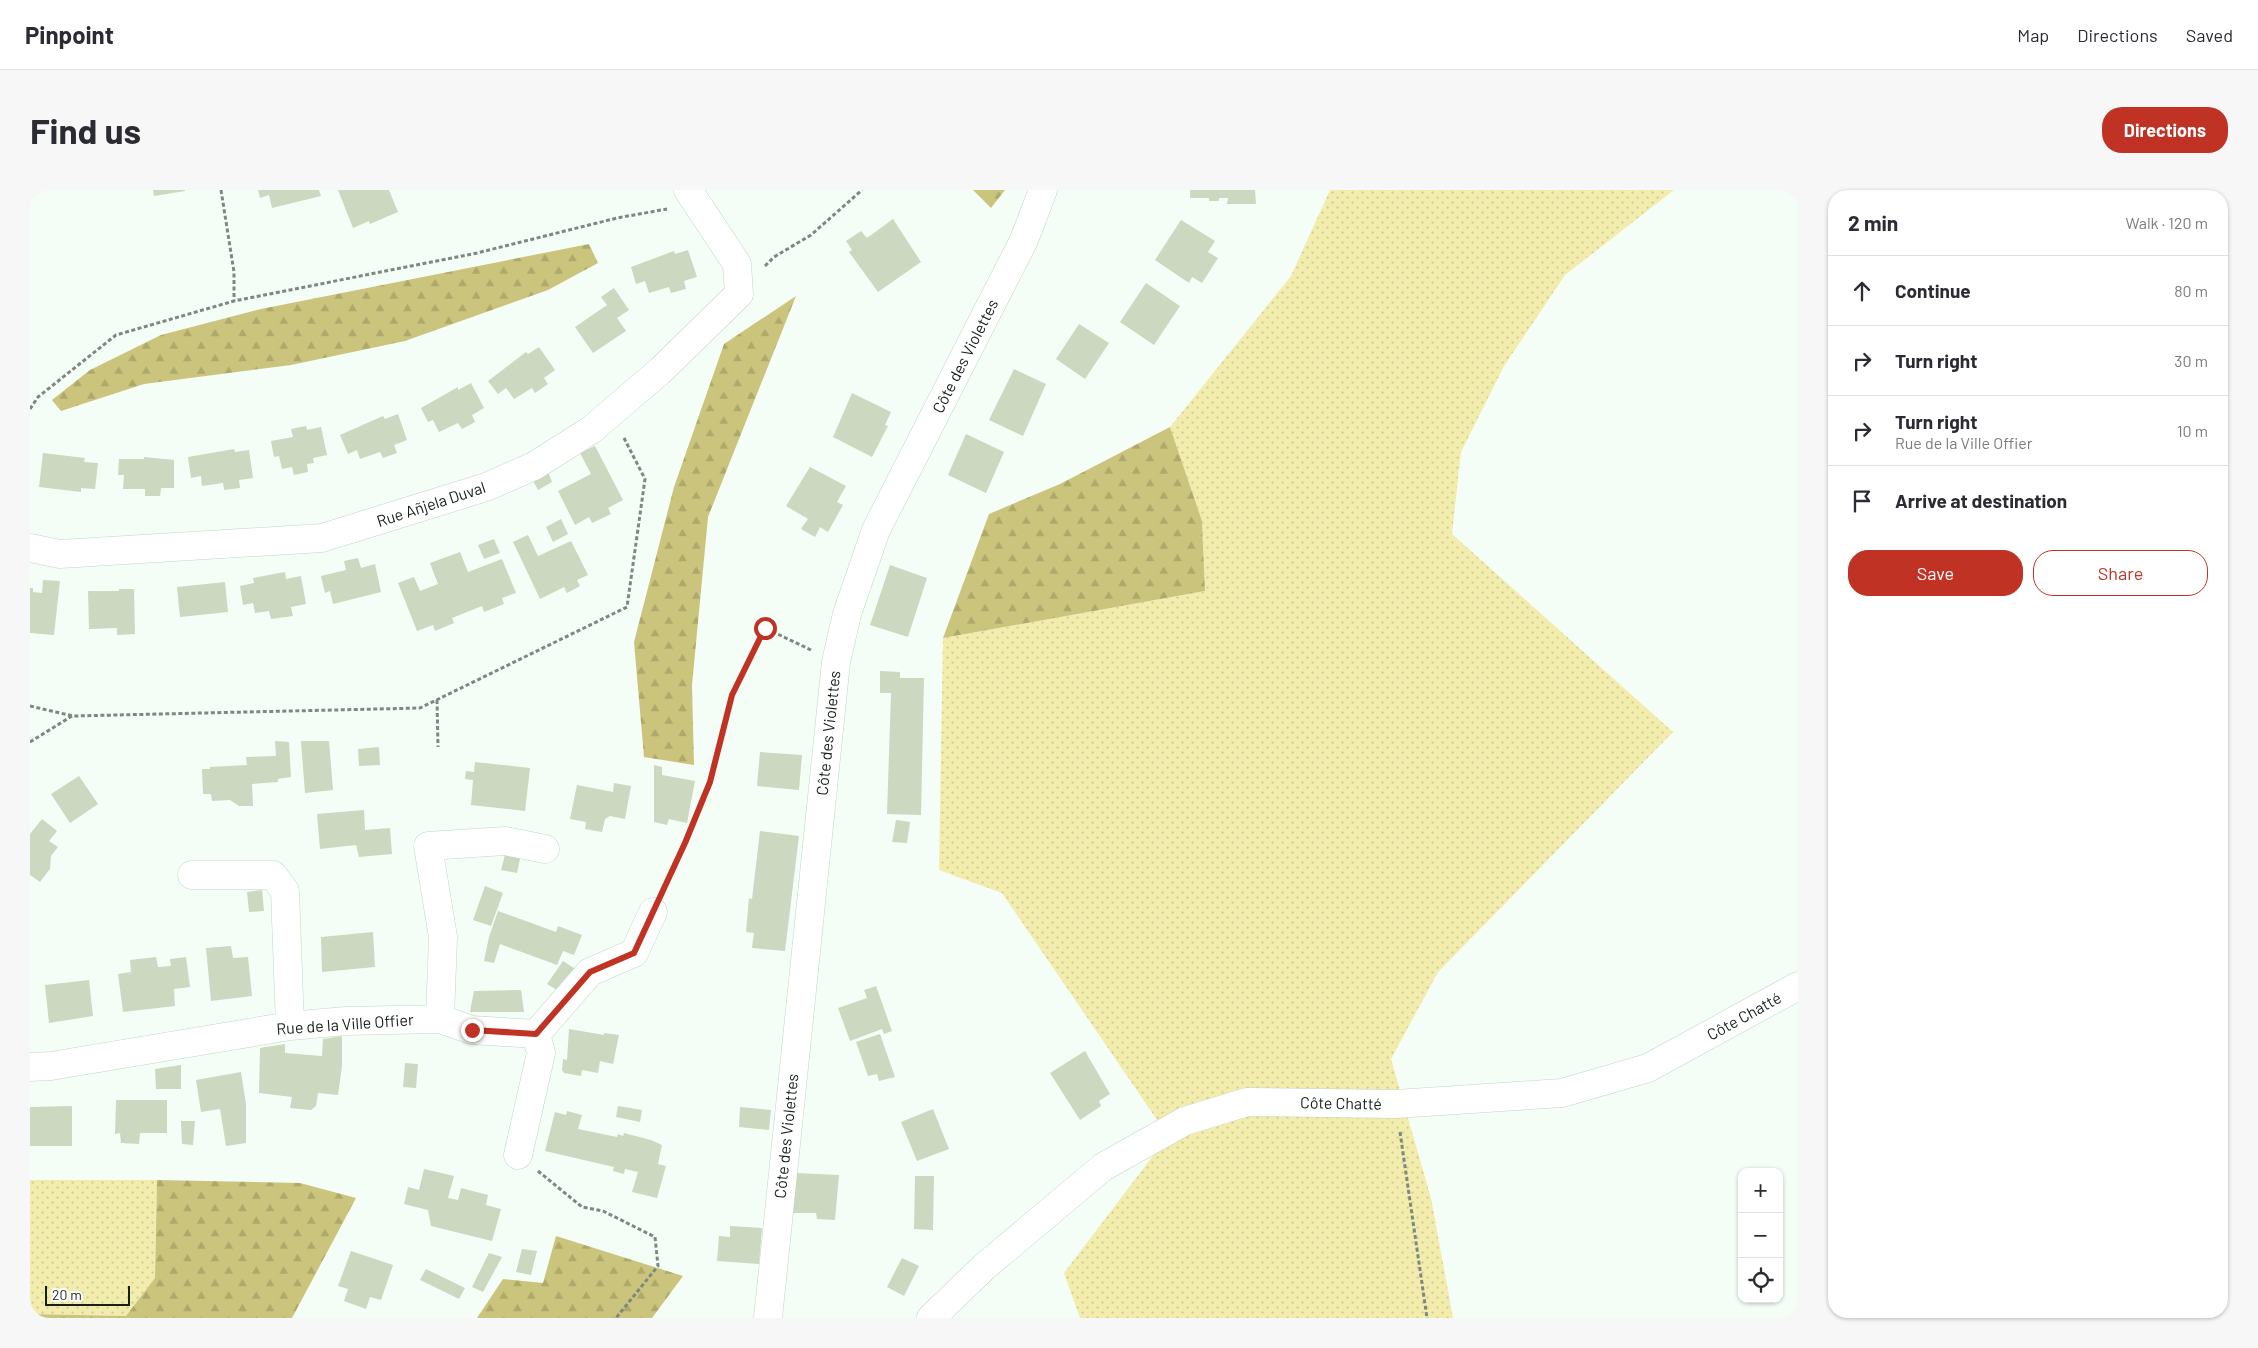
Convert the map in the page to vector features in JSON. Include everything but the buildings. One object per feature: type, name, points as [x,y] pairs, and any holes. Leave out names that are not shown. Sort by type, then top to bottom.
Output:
[{"type":"street","name":"Côte des Violettes","points":[[768,1318],[836,662],[847,614],[876,530],[1024,240],[1043,190]]},
{"type":"street","points":[[692,197],[737,264],[739,294]]},
{"type":"street","name":"Rue Añjela Duval","points":[[30,548],[60,554],[322,538],[448,499],[502,480],[534,466],[591,430],[660,371],[739,294]]},
{"type":"street","points":[[440,1019],[443,937],[428,846],[506,841],[545,849]]},
{"type":"street","points":[[192,875],[273,875],[286,891],[290,1026]]},
{"type":"street","points":[[518,1155],[541,1053],[536,1034],[590,972],[634,953],[653,912]]},
{"type":"street","name":"Côte Chatté","points":[[931,1318],[984,1267],[1103,1167],[1185,1121],[1247,1102],[1396,1104],[1562,1093],[1648,1068],[1798,986]]},
{"type":"street","name":"Rue de la Ville Offier","points":[[30,1067],[51,1066],[290,1026],[346,1021],[440,1019],[472,1030],[536,1034]]},
{"type":"path","points":[[221,190],[234,272],[234,300]]},
{"type":"path","points":[[739,294],[774,257],[812,234],[862,190]]},
{"type":"path","points":[[30,409],[38,397],[116,335],[234,300],[477,253],[692,197]]},
{"type":"path","points":[[30,706],[73,716],[420,708],[627,607],[645,479],[610,413]]},
{"type":"path","points":[[653,912],[710,782],[732,695],[765,628],[836,662]]},
{"type":"path","points":[[436,700],[438,747]]},
{"type":"path","points":[[30,742],[73,716]]},
{"type":"path","points":[[1396,1104],[1427,1318]]},
{"type":"path","points":[[518,1155],[582,1207],[603,1211],[655,1237],[658,1266],[616,1318]]},
{"type":"shaded area","points":[[1330,190],[1674,190],[1565,275],[1504,366],[1461,452],[1452,534],[1673,732],[1438,972],[1391,1059],[1431,1198],[1453,1318],[1080,1318],[1064,1273],[1168,1136],[1002,893],[939,870],[943,638],[1205,591],[1202,521],[1170,427],[1291,276]]},
{"type":"shaded area","points":[[30,1180],[157,1180],[155,1278],[126,1316],[30,1314]]},
{"type":"green space","points":[[973,190],[1005,190],[991,208]]},
{"type":"green space","points":[[589,244],[598,263],[548,290],[405,341],[291,365],[144,384],[61,411],[52,400],[90,370],[161,335],[261,309]]},
{"type":"green space","points":[[796,296],[708,517],[692,685],[694,765],[644,757],[634,642],[674,487],[724,344]]},
{"type":"green space","points":[[1170,427],[1202,521],[1205,591],[943,638],[989,514],[1060,484]]},
{"type":"green space","points":[[157,1180],[300,1183],[356,1198],[292,1318],[30,1318],[30,1314],[126,1316],[155,1278]]},
{"type":"green space","points":[[556,1236],[683,1276],[652,1318],[477,1318],[503,1279],[543,1283]]},
{"type":"route","points":[[472,1030],[536,1034],[590,972],[634,953],[685,843],[710,782],[732,695],[765,628]]}]
